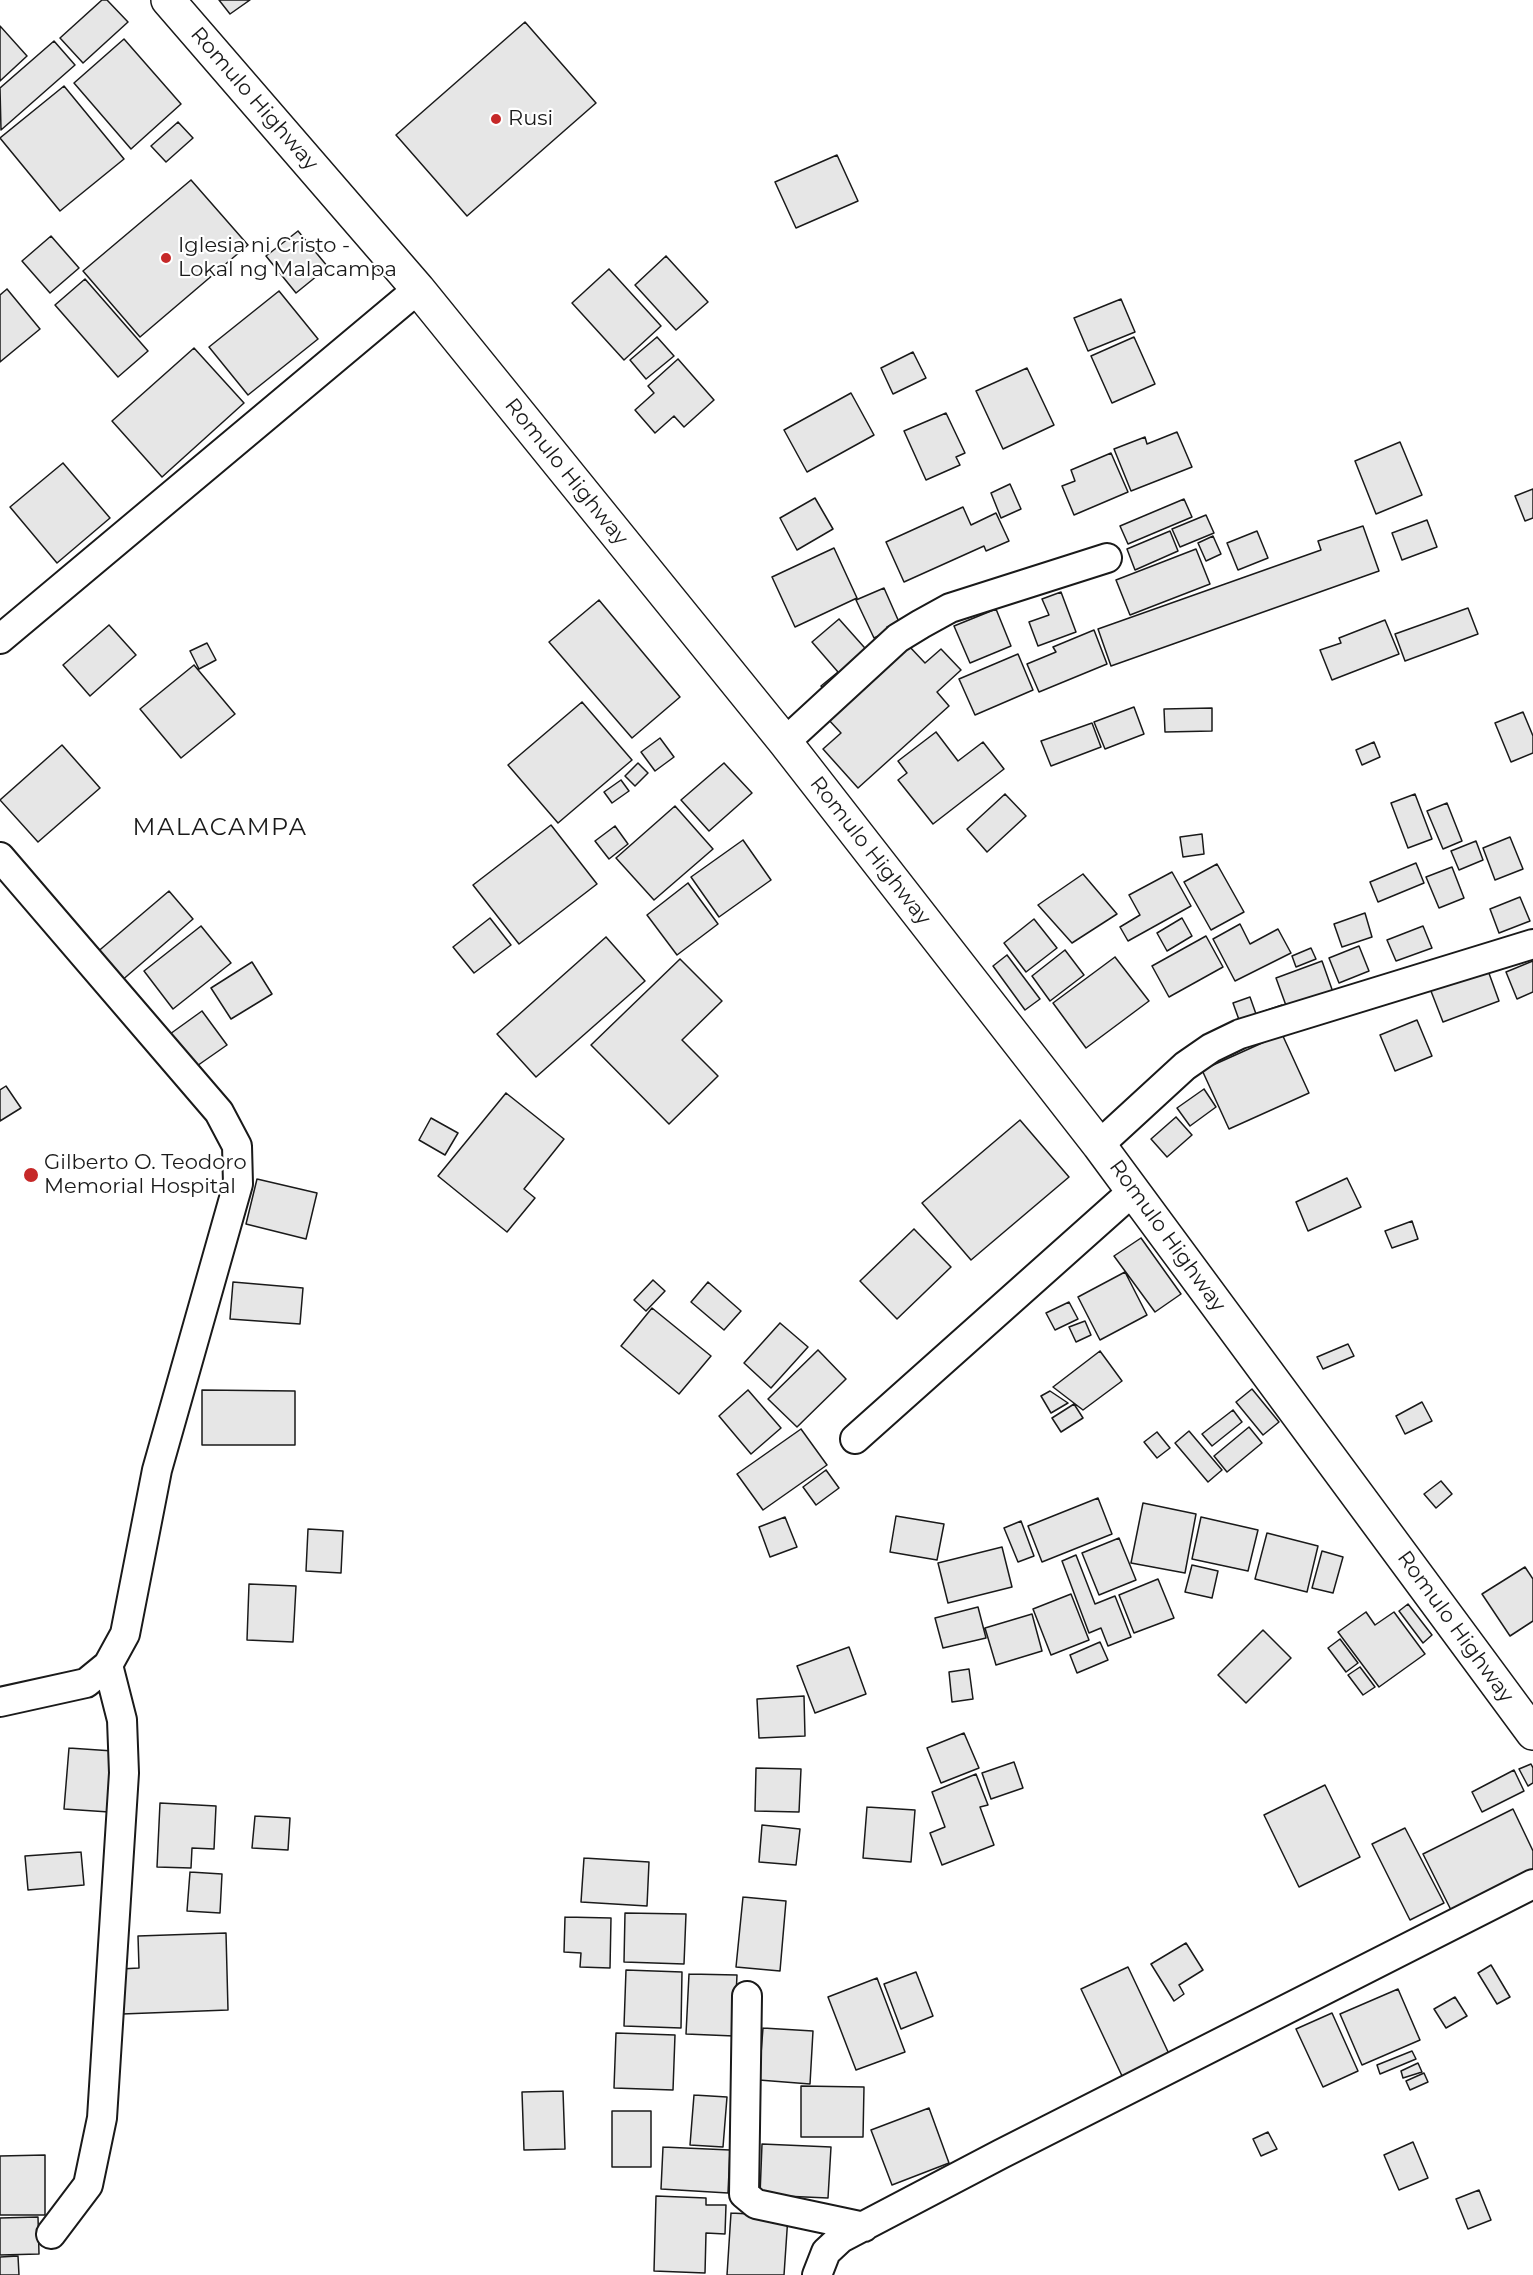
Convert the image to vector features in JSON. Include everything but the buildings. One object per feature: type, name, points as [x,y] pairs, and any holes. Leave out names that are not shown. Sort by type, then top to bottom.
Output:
[{"type":"highway","name":"Romulo Highway","points":[[168,0],[418,290],[785,742],[1099,1145],[1533,1733]]},
{"type":"street","points":[[2,634],[418,290]]},
{"type":"street","points":[[785,742],[898,638],[921,624],[950,608],[1107,558]]},
{"type":"street","points":[[0,857],[219,1112],[237,1146],[238,1184],[157,1470],[125,1634],[108,1665],[86,1683],[0,1702]]},
{"type":"street","points":[[1099,1145],[1185,1066],[1210,1048],[1240,1034],[1533,944]]},
{"type":"street","points":[[855,1438],[1133,1191]]},
{"type":"street","points":[[51,2234],[88,2186],[102,2118],[124,1773],[122,1720],[108,1665]]},
{"type":"street","points":[[817,2275],[826,2252],[840,2238],[1000,2154],[1533,1884]]},
{"type":"street","points":[[747,1996],[744,2194],[756,2204],[864,2227]]},
{"type":"place","name":"Rusi","points":[[496,119]]},
{"type":"place","name":"Iglesia ni Cristo - Lokal ng Malacampa","points":[[166,258]]},
{"type":"place","name":"Gilberto O. Teodoro Memorial Hospital","points":[[31,1175]]},
{"type":"district","name":"MALACAMPA","points":[[220,828]]}]
